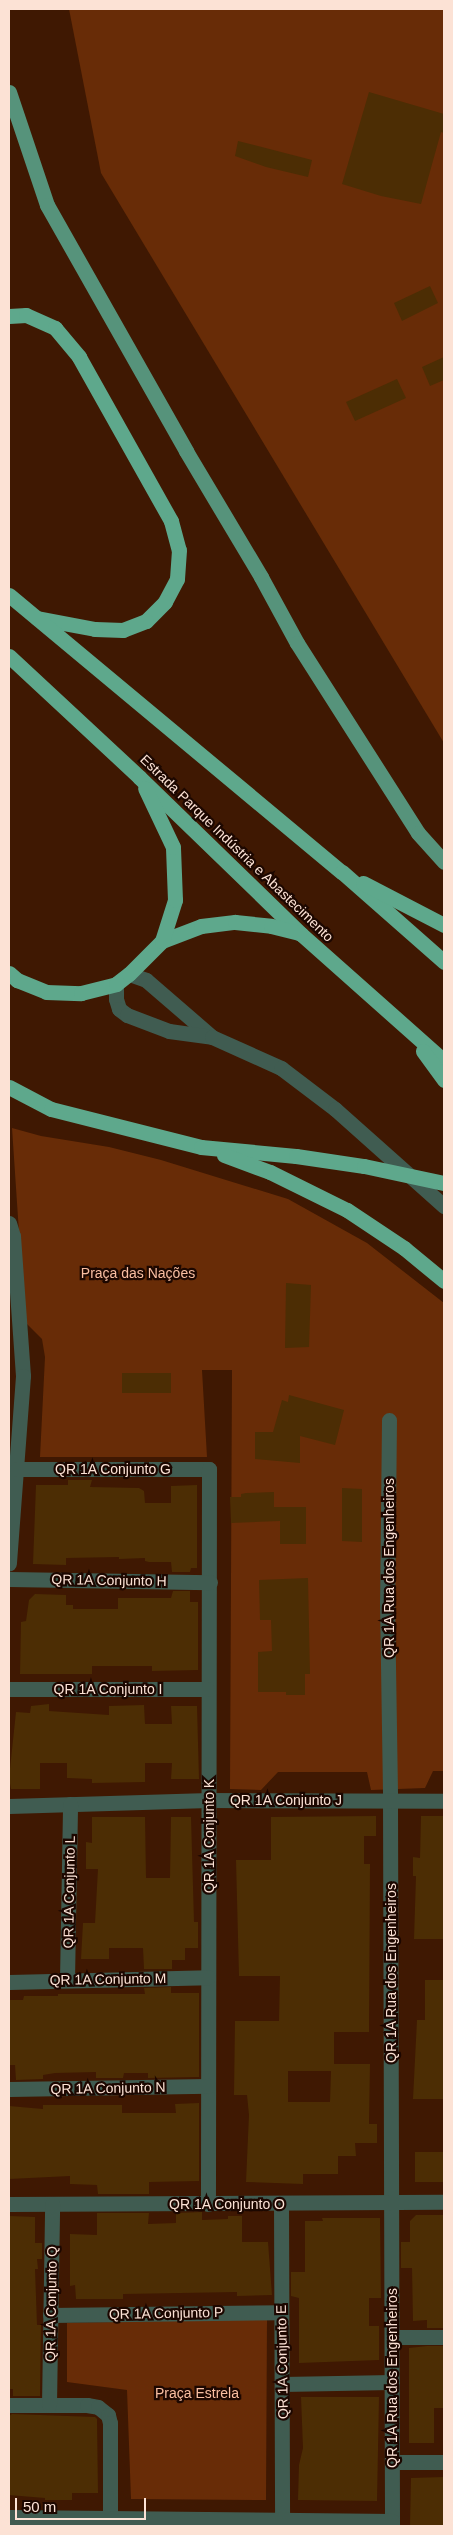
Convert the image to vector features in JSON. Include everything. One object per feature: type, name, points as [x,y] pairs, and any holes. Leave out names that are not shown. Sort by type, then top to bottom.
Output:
[{"type":"highway","points":[[9,316],[26,315],[55,328],[79,357],[171,521],[179,550],[177,579],[164,602],[146,621],[122,630],[104,630],[34,618]]},
{"type":"highway","points":[[9,596],[342,872],[444,962]]},
{"type":"highway","name":"Estrada Parque Indústria e Abastecimento","points":[[9,656],[139,777],[301,934],[444,1061]]},
{"type":"highway","points":[[139,777],[174,847],[175,900],[162,941]]},
{"type":"highway","points":[[342,872],[444,925]]},
{"type":"highway","points":[[9,973],[17,980],[46,992],[81,993],[116,984],[130,974],[162,941],[201,926],[235,922],[271,926],[301,934]]},
{"type":"highway","points":[[406,1028],[444,1080]]},
{"type":"highway","points":[[9,1087],[51,1109],[202,1147],[270,1172],[347,1210],[404,1248],[444,1281]]},
{"type":"highway","points":[[202,1147],[296,1156],[364,1166],[441,1182]]},
{"type":"main road","points":[[9,92],[47,205],[297,642],[418,832],[444,862]]},
{"type":"street","points":[[130,974],[146,980],[212,1036],[281,1068],[307,1086],[336,1109],[444,1206]]},
{"type":"street","points":[[116,984],[119,1009],[127,1015],[168,1031],[212,1036]]},
{"type":"street","points":[[9,1223],[13,1236],[23,1360],[23,1394],[9,1563]]},
{"type":"street","name":"QR 1A Rua dos Engenheiros","points":[[389,1420],[387,1600],[393,2337],[392,2523]]},
{"type":"street","name":"QR 1A Conjunto G","points":[[17,1469],[209,1469]]},
{"type":"street","name":"QR 1A Conjunto K","points":[[208,2204],[210,1800],[207,1689],[210,1582],[209,1469]]},
{"type":"street","name":"QR 1A Conjunto H","points":[[9,1579],[210,1582]]},
{"type":"street","name":"QR 1A Conjunto I","points":[[9,1689],[207,1689]]},
{"type":"street","name":"QR 1A Conjunto J","points":[[9,1806],[210,1800],[444,1801]]},
{"type":"street","name":"QR 1A Conjunto L","points":[[67,1980],[70,1804]]},
{"type":"street","name":"QR 1A Conjunto M","points":[[9,1982],[208,1977]]},
{"type":"street","name":"QR 1A Conjunto N","points":[[9,2089],[208,2086]]},
{"type":"street","name":"QR 1A Conjunto O","points":[[9,2204],[444,2202]]},
{"type":"street","name":"QR 1A Conjunto E","points":[[281,2203],[282,2524]]},
{"type":"street","name":"QR 1A Conjunto Q","points":[[49,2404],[52,2204]]},
{"type":"street","name":"QR 1A Conjunto P","points":[[50,2315],[281,2312]]},
{"type":"street","points":[[393,2337],[444,2337]]},
{"type":"street","points":[[282,2384],[392,2382]]},
{"type":"street","points":[[9,2405],[87,2405],[98,2407],[108,2415],[110,2423],[110,2518]]},
{"type":"street","points":[[393,2462],[444,2462]]},
{"type":"street","points":[[9,2518],[63,2522],[110,2518],[169,2522],[392,2523]]},
{"type":"green space","points":[[69,9],[444,9],[444,743],[101,173]]},
{"type":"green space","name":"Praça das Nações","points":[[12,1128],[41,1136],[109,1147],[161,1160],[288,1199],[367,1243],[444,1303],[444,1771],[433,1771],[425,1788],[371,1790],[367,1772],[278,1772],[261,1790],[230,1789],[232,1370],[202,1370],[207,1457],[40,1457],[45,1357],[42,1339],[25,1322]]},
{"type":"green space","name":"Praça Estrela","points":[[267,2319],[266,2500],[131,2499],[127,2390],[67,2382],[67,2323]]},
{"type":"building","points":[[369,92],[444,114],[444,133],[441,132],[421,204],[381,196],[342,184]]},
{"type":"building","points":[[238,141],[312,160],[308,177],[266,167],[235,156]]},
{"type":"building","points":[[430,286],[438,303],[402,321],[394,303]]},
{"type":"building","points":[[444,357],[444,380],[430,386],[422,367]]},
{"type":"building","points":[[397,379],[406,398],[355,421],[346,402]]},
{"type":"building","points":[[286,1283],[311,1285],[309,1347],[285,1348]]},
{"type":"building","points":[[122,1373],[171,1373],[171,1393],[122,1393]]},
{"type":"building","points":[[289,1395],[344,1410],[335,1445],[300,1436],[300,1463],[255,1459],[255,1432],[273,1432],[282,1400],[288,1402]]},
{"type":"building","points":[[68,1480],[92,1480],[90,1487],[139,1488],[144,1491],[145,1503],[171,1503],[171,1486],[197,1485],[197,1568],[191,1568],[190,1572],[172,1572],[171,1562],[149,1562],[145,1561],[145,1558],[119,1559],[119,1557],[66,1558],[66,1565],[33,1564],[36,1485],[68,1485]]},
{"type":"building","points":[[342,1488],[362,1489],[362,1542],[342,1541]]},
{"type":"building","points":[[274,1492],[274,1507],[306,1507],[306,1544],[280,1544],[280,1521],[231,1523],[230,1497],[241,1497],[241,1494],[246,1493]]},
{"type":"building","points":[[308,1578],[310,1674],[305,1674],[305,1695],[286,1695],[286,1692],[258,1692],[258,1652],[272,1651],[271,1620],[260,1620],[259,1580]]},
{"type":"building","points":[[173,1591],[190,1591],[190,1602],[198,1602],[198,1670],[152,1671],[152,1666],[92,1666],[92,1674],[20,1674],[21,1622],[26,1621],[29,1600],[35,1594],[66,1595],[66,1605],[73,1605],[73,1609],[118,1609],[118,1598],[171,1598]]},
{"type":"building","points":[[49,1704],[49,1711],[109,1715],[109,1706],[144,1705],[145,1724],[172,1724],[171,1706],[197,1706],[199,1779],[171,1779],[172,1763],[145,1763],[145,1782],[92,1783],[92,1779],[67,1778],[67,1763],[40,1763],[40,1789],[11,1789],[9,1778],[16,1712],[30,1713],[31,1706]]},
{"type":"building","points":[[376,1816],[376,1836],[364,1836],[364,1864],[370,1864],[369,2032],[334,2032],[334,2064],[370,2064],[369,2124],[377,2124],[377,2143],[355,2143],[356,2156],[338,2156],[338,2174],[303,2174],[303,2184],[246,2182],[249,2115],[247,2095],[234,2095],[235,2021],[279,2021],[280,1976],[239,1976],[236,1860],[271,1860],[271,1817]],"holes":[[[288,2071],[331,2071],[330,2102],[288,2102]]]},
{"type":"building","points":[[421,1816],[443,1816],[444,1939],[414,1939],[416,1876],[413,1876],[413,1857],[420,1858]]},
{"type":"building","points":[[92,1817],[145,1817],[146,1878],[170,1878],[171,1817],[191,1817],[194,1922],[198,1922],[198,1948],[185,1948],[185,1960],[172,1960],[172,1969],[144,1969],[143,1948],[109,1948],[109,1959],[81,1959],[83,1923],[95,1923],[98,1869],[86,1869],[86,1842],[92,1843]]},
{"type":"building","points":[[425,1980],[444,1980],[444,2099],[413,2099],[417,2020],[425,2020]]},
{"type":"building","points":[[171,1987],[171,1993],[199,1993],[199,2077],[148,2078],[148,2073],[124,2073],[123,2078],[96,2078],[96,2072],[55,2073],[43,2075],[43,2079],[16,2080],[15,2065],[9,2065],[9,2000],[23,2000],[24,1996],[58,1996],[58,1994],[145,1994],[144,1988]]},
{"type":"building","points":[[199,2103],[199,2181],[149,2182],[149,2194],[98,2194],[97,2185],[70,2184],[70,2176],[9,2179],[9,2106],[43,2109],[43,2105],[122,2105],[122,2113],[176,2113],[175,2104]]},
{"type":"building","points":[[415,2152],[444,2152],[444,2182],[415,2182]]},
{"type":"building","points":[[202,2212],[202,2220],[228,2219],[228,2216],[242,2216],[242,2242],[268,2242],[272,2295],[237,2296],[237,2292],[123,2294],[123,2299],[76,2299],[75,2285],[70,2286],[70,2234],[97,2235],[97,2213],[149,2213],[148,2224],[176,2223],[176,2213]]},
{"type":"building","points":[[416,2215],[444,2215],[444,2328],[427,2328],[427,2320],[413,2321],[412,2268],[401,2268],[401,2242],[410,2242],[410,2221]]},
{"type":"building","points":[[9,2216],[35,2217],[35,2243],[42,2243],[42,2259],[37,2259],[38,2269],[35,2269],[37,2325],[41,2325],[40,2396],[13,2396],[13,2389],[9,2389]]},
{"type":"building","points":[[322,2218],[380,2218],[381,2298],[369,2298],[369,2326],[379,2326],[379,2360],[299,2363],[299,2298],[291,2296],[291,2272],[305,2272],[305,2221],[323,2221]]},
{"type":"building","points":[[444,2346],[444,2408],[434,2408],[434,2443],[409,2443],[409,2348]]},
{"type":"building","points":[[301,2397],[379,2397],[377,2501],[298,2500],[299,2465],[303,2448]]},
{"type":"building","points":[[12,2414],[95,2417],[97,2419],[98,2493],[72,2493],[72,2500],[45,2500],[45,2498],[9,2495],[9,2416]]},
{"type":"building","points":[[444,2477],[443,2526],[410,2526],[411,2478]]}]
